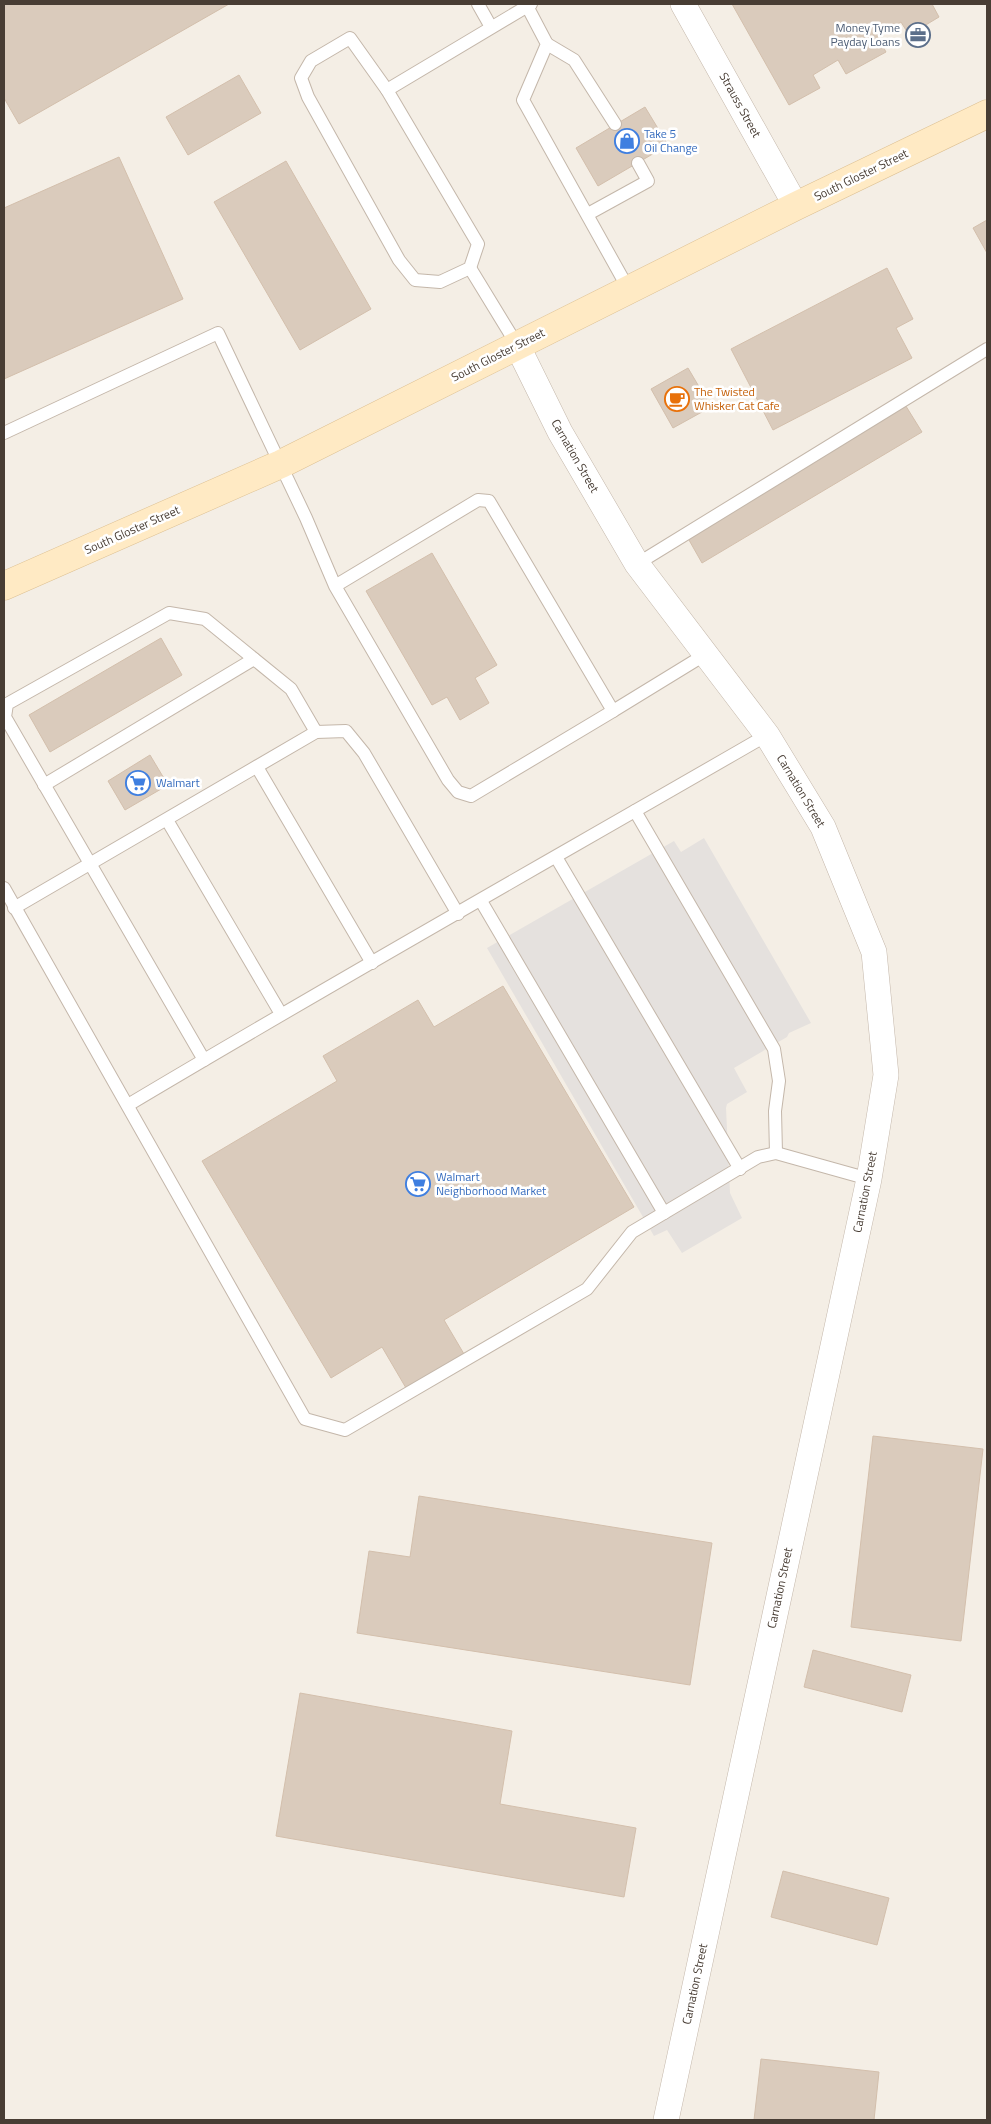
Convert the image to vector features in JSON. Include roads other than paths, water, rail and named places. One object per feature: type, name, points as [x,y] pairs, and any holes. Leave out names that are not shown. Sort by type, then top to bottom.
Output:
[{"type":"main road","name":"South Gloster Street","points":[[4,586],[281,464],[796,206],[987,114]]},
{"type":"street","name":"Strauss Street","points":[[684,4],[796,206]]},
{"type":"street","name":"Carnation Street","points":[[517,345],[560,432],[638,564],[767,734],[823,827],[874,952],[886,1075],[869,1179],[666,2120]]},
{"type":"lane","points":[[478,4],[491,27]]},
{"type":"lane","points":[[387,90],[530,5],[548,44],[574,60],[615,124]]},
{"type":"lane","points":[[350,38],[387,90],[478,244],[470,268],[440,282],[415,280],[399,260],[308,96],[301,78],[311,61],[350,38]]},
{"type":"lane","points":[[548,44],[524,100],[629,290]]},
{"type":"lane","points":[[588,214],[648,181],[638,163]]},
{"type":"lane","points":[[470,268],[517,345]]},
{"type":"lane","points":[[4,433],[218,333],[281,464],[335,586],[448,780],[458,792],[471,796],[706,654]]},
{"type":"lane","points":[[638,564],[987,349]]},
{"type":"lane","points":[[335,586],[478,500],[489,501],[613,711]]},
{"type":"lane","points":[[204,1060],[5,717],[7,704],[169,613],[205,619],[291,689],[316,732]]},
{"type":"lane","points":[[44,785],[254,659]]},
{"type":"lane","points":[[14,908],[91,865],[316,732],[346,731],[364,753],[458,914]]},
{"type":"lane","points":[[128,1105],[281,1014],[458,914],[767,734]]},
{"type":"lane","points":[[257,767],[372,963]]},
{"type":"lane","points":[[635,811],[774,1049],[779,1080],[775,1111],[776,1153]]},
{"type":"lane","points":[[167,820],[281,1014]]},
{"type":"lane","points":[[556,857],[740,1169]]},
{"type":"lane","points":[[4,888],[305,1419],[345,1430],[587,1290],[632,1232],[758,1158],[776,1153],[869,1179]]},
{"type":"lane","points":[[480,901],[664,1213]]},
{"type":"place","name":"Money Tyme Payday Loans","points":[[918,35]]},
{"type":"place","name":"Take 5 Oil Change","points":[[627,141]]},
{"type":"place","name":"The Twisted Whisker Cat Cafe","points":[[677,399]]},
{"type":"place","name":"Walmart","points":[[138,783]]},
{"type":"place","name":"Walmart Neighborhood Market","points":[[418,1184]]}]
